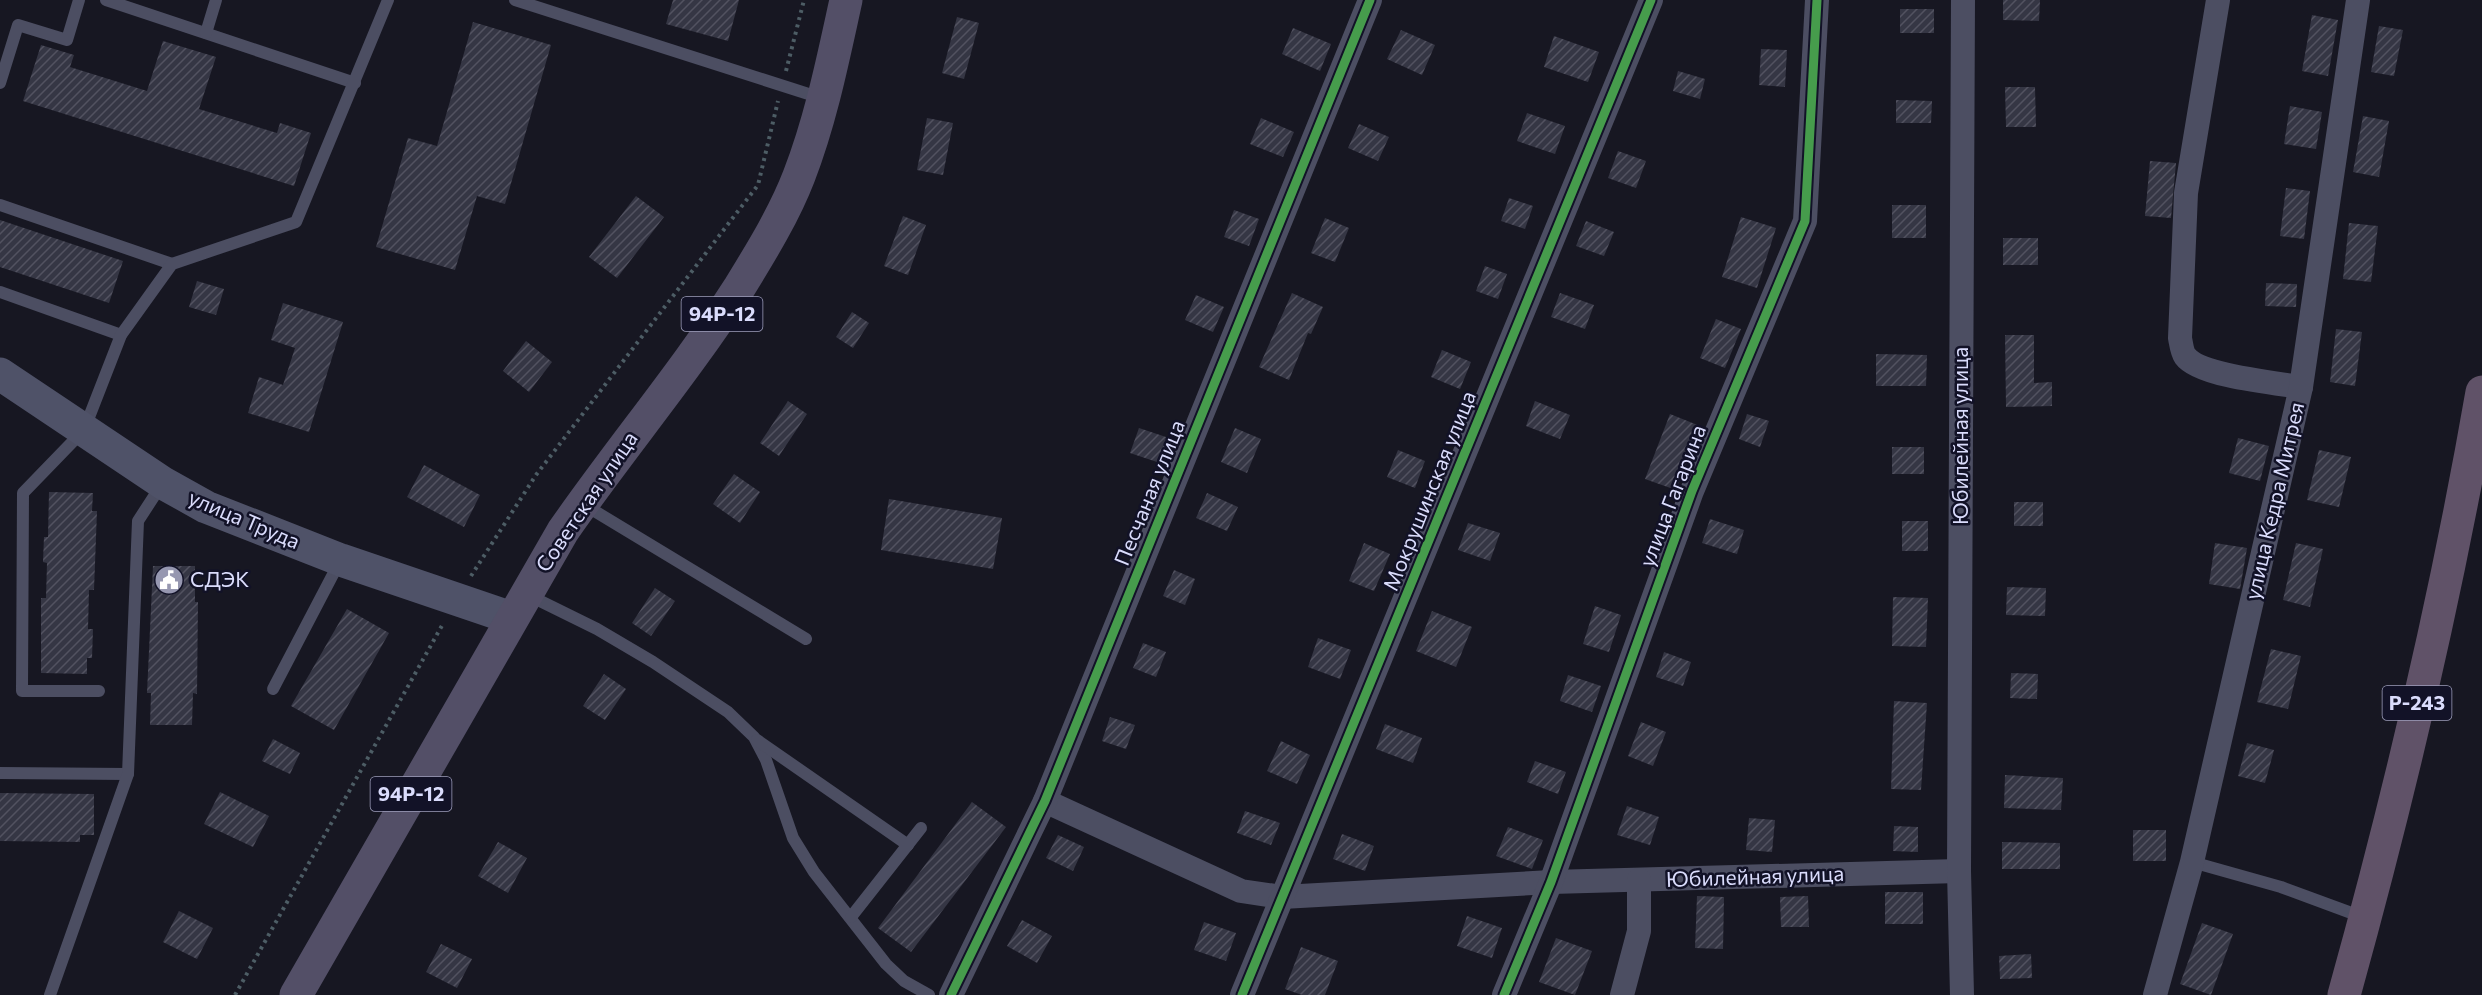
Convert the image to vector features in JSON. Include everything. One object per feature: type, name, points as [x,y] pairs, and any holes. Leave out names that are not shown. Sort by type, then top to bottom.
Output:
[{"type":"highway","name":"Р-243","points":[[2344,995],[2365,919],[2427,662],[2482,392]]},
{"type":"main road","name":"Советская улица","points":[[296,995],[563,531],[707,338],[767,243],[799,177],[825,99],[846,0]]},
{"type":"street","name":"Песчаная улица","points":[[951,995],[1045,801],[1370,0]]},
{"type":"street","name":"Мокрушинская улица","points":[[1242,995],[1651,0]]},
{"type":"street","name":"улица Гагарина","points":[[1504,995],[1551,882],[1692,491],[1805,221],[1817,0]]},
{"type":"street","name":"Юбилейная улица","points":[[1962,995],[1959,872],[1963,0]]},
{"type":"street","points":[[2218,0],[2186,193],[2180,338],[2184,356],[2198,367],[2221,374],[2301,387]]},
{"type":"street","name":"улица Кедра Митрея","points":[[2155,995],[2192,862],[2301,387],[2358,0]]},
{"type":"street","name":"улица Труда","points":[[0,374],[163,483],[206,507],[341,560],[457,600],[519,606]]},
{"type":"street","name":"Юбилейная улица","points":[[1045,801],[1241,891],[1282,897],[1551,882],[1959,872]]},
{"type":"street","points":[[1622,995],[1639,931],[1639,880]]},
{"type":"lane","points":[[0,83],[4,56],[18,25],[67,40],[79,0]]},
{"type":"lane","points":[[106,0],[355,83]]},
{"type":"lane","points":[[206,33],[216,0]]},
{"type":"lane","points":[[99,691],[22,691],[23,493],[84,430],[121,335],[172,264],[296,222],[388,0]]},
{"type":"lane","points":[[515,0],[825,99]]},
{"type":"lane","points":[[0,205],[172,264]]},
{"type":"lane","points":[[0,292],[121,335]]},
{"type":"lane","points":[[50,995],[128,774],[138,521],[163,483]]},
{"type":"lane","points":[[582,503],[806,639]]},
{"type":"lane","points":[[273,689],[341,560]]},
{"type":"lane","points":[[519,606],[597,629],[653,662],[728,711],[754,737],[908,845]]},
{"type":"lane","points":[[754,737],[766,760],[794,838],[814,872],[886,964],[904,981],[929,995]]},
{"type":"lane","points":[[0,773],[128,774]]},
{"type":"lane","points":[[851,917],[921,828]]},
{"type":"lane","points":[[2192,862],[2280,887],[2365,919]]},
{"type":"path","points":[[235,995],[457,600],[536,476],[758,185],[804,0]]},
{"type":"building","points":[[673,0],[739,0],[728,41],[666,24]]},
{"type":"building","points":[[2003,0],[2040,0],[2039,21],[2003,20]]},
{"type":"building","points":[[1900,9],[1934,9],[1934,33],[1900,33]]},
{"type":"building","points":[[2312,15],[2338,20],[2328,76],[2302,71]]},
{"type":"building","points":[[957,17],[979,23],[964,79],[942,73]]},
{"type":"building","points":[[473,22],[551,45],[505,204],[477,196],[455,270],[376,247],[408,138],[437,146]]},
{"type":"building","points":[[2379,26],[2403,30],[2394,76],[2371,72]]},
{"type":"building","points":[[1293,28],[1331,44],[1320,71],[1282,54]]},
{"type":"building","points":[[1401,30],[1435,45],[1422,75],[1387,59]]},
{"type":"building","points":[[1554,36],[1599,52],[1588,82],[1544,67]]},
{"type":"building","points":[[163,41],[216,57],[199,109],[277,133],[280,123],[311,133],[294,186],[23,101],[41,45],[74,55],[70,67],[147,91]]},
{"type":"building","points":[[1761,49],[1787,50],[1785,87],[1759,85]]},
{"type":"building","points":[[1678,71],[1705,79],[1700,99],[1673,91]]},
{"type":"building","points":[[2005,87],[2035,87],[2036,127],[2006,127]]},
{"type":"building","points":[[1896,100],[1932,101],[1931,123],[1896,123]]},
{"type":"building","points":[[2290,106],[2322,112],[2316,149],[2284,144]]},
{"type":"building","points":[[1527,113],[1565,126],[1555,154],[1517,141]]},
{"type":"building","points":[[2363,116],[2389,121],[2379,177],[2353,172]]},
{"type":"building","points":[[927,118],[953,123],[943,175],[917,170]]},
{"type":"building","points":[[1261,118],[1294,132],[1283,157],[1250,144]]},
{"type":"building","points":[[1359,124],[1389,137],[1378,161],[1348,148]]},
{"type":"building","points":[[1618,151],[1646,161],[1636,188],[1608,178]]},
{"type":"building","points":[[2150,161],[2176,163],[2171,218],[2145,216]]},
{"type":"building","points":[[2286,188],[2310,191],[2304,239],[2280,236]]},
{"type":"building","points":[[636,196],[664,217],[617,278],[589,257]]},
{"type":"building","points":[[1509,198],[1533,206],[1525,229],[1501,221]]},
{"type":"building","points":[[1892,205],[1926,205],[1926,238],[1892,238]]},
{"type":"building","points":[[1234,210],[1259,219],[1249,246],[1224,237]]},
{"type":"building","points":[[903,216],[926,225],[908,275],[884,266]]},
{"type":"building","points":[[1741,217],[1776,228],[1757,288],[1722,277]]},
{"type":"building","points":[[1325,218],[1349,228],[1335,262],[1311,253]]},
{"type":"building","points":[[0,220],[123,261],[109,303],[0,267]]},
{"type":"building","points":[[1586,221],[1614,232],[1604,256],[1576,246]]},
{"type":"building","points":[[2349,223],[2378,226],[2371,282],[2343,279]]},
{"type":"building","points":[[2003,238],[2038,238],[2038,265],[2003,265]]},
{"type":"building","points":[[1485,266],[1507,274],[1498,299],[1476,291]]},
{"type":"building","points":[[197,281],[224,289],[216,315],[189,307]]},
{"type":"building","points":[[2266,283],[2297,284],[2296,307],[2265,306]]},
{"type":"building","points":[[1292,293],[1323,307],[1311,334],[1308,333],[1289,380],[1259,367]]},
{"type":"building","points":[[1560,293],[1594,305],[1585,329],[1551,317]]},
{"type":"building","points":[[1196,295],[1224,307],[1213,332],[1185,320]]},
{"type":"building","points":[[283,303],[343,322],[309,432],[248,413],[259,377],[283,385],[295,348],[271,340]]},
{"type":"building","points":[[852,312],[869,323],[853,348],[836,337]]},
{"type":"building","points":[[1716,319],[1741,329],[1725,368],[1700,358]]},
{"type":"building","points":[[2336,329],[2362,332],[2355,386],[2330,382]]},
{"type":"building","points":[[2005,335],[2034,335],[2034,383],[2052,382],[2052,406],[2006,407]]},
{"type":"building","points":[[526,341],[552,362],[529,392],[503,371]]},
{"type":"building","points":[[1442,350],[1471,362],[1460,389],[1431,377]]},
{"type":"building","points":[[1876,354],[1927,355],[1926,386],[1876,386]]},
{"type":"building","points":[[788,401],[807,414],[779,456],[760,443]]},
{"type":"building","points":[[1535,401],[1570,415],[1560,439],[1526,426]]},
{"type":"building","points":[[1670,414],[1700,426],[1676,490],[1645,479]]},
{"type":"building","points":[[1747,414],[1769,421],[1760,447],[1739,439]]},
{"type":"building","points":[[1139,428],[1175,440],[1166,465],[1130,453]]},
{"type":"building","points":[[1235,428],[1261,439],[1247,473],[1221,462]]},
{"type":"building","points":[[2238,438],[2269,446],[2260,481],[2229,473]]},
{"type":"building","points":[[1892,447],[1924,447],[1924,474],[1892,474]]},
{"type":"building","points":[[1398,450],[1425,461],[1415,488],[1387,477]]},
{"type":"building","points":[[2319,450],[2351,457],[2339,507],[2307,500]]},
{"type":"building","points":[[424,465],[480,495],[464,527],[407,497]]},
{"type":"building","points":[[734,474],[760,492],[740,523],[713,504]]},
{"type":"building","points":[[49,492],[93,493],[92,511],[97,511],[94,590],[89,590],[88,629],[93,629],[92,658],[87,658],[87,674],[41,673],[41,598],[46,598],[47,563],[43,562],[44,537],[48,537]]},
{"type":"building","points":[[1207,493],[1238,507],[1227,531],[1196,518]]},
{"type":"building","points":[[889,499],[1002,518],[993,569],[881,550]]},
{"type":"building","points":[[2014,502],[2043,502],[2043,526],[2014,526]]},
{"type":"building","points":[[1710,519],[1744,530],[1737,554],[1702,543]]},
{"type":"building","points":[[1902,521],[1928,521],[1928,551],[1902,551]]},
{"type":"building","points":[[1468,523],[1500,533],[1490,561],[1458,550]]},
{"type":"building","points":[[1364,543],[1390,554],[1374,591],[1349,581]]},
{"type":"building","points":[[2215,543],[2247,548],[2240,589],[2209,584]]},
{"type":"building","points":[[2296,543],[2323,549],[2310,607],[2283,600]]},
{"type":"building","points":[[153,566],[195,566],[195,602],[198,602],[197,694],[193,693],[192,725],[150,725],[151,693],[147,693]]},
{"type":"building","points":[[1174,570],[1195,579],[1185,605],[1163,596]]},
{"type":"building","points":[[2007,587],[2046,588],[2045,616],[2006,615]]},
{"type":"building","points":[[655,588],[675,601],[651,636],[632,623]]},
{"type":"building","points":[[1893,597],[1928,598],[1926,647],[1892,646]]},
{"type":"building","points":[[1595,606],[1621,615],[1609,652],[1583,644]]},
{"type":"building","points":[[347,609],[389,633],[334,730],[291,706]]},
{"type":"building","points":[[1432,611],[1472,627],[1456,667],[1416,651]]},
{"type":"building","points":[[1318,638],[1351,650],[1340,679],[1308,667]]},
{"type":"building","points":[[1143,643],[1166,652],[1156,677],[1133,668]]},
{"type":"building","points":[[2271,649],[2301,656],[2288,709],[2257,702]]},
{"type":"building","points":[[1664,652],[1691,662],[1683,686],[1656,677]]},
{"type":"building","points":[[2011,673],[2038,674],[2037,699],[2010,698]]},
{"type":"building","points":[[604,674],[626,689],[605,720],[583,706]]},
{"type":"building","points":[[1568,675],[1601,686],[1592,712],[1560,701]]},
{"type":"building","points":[[1894,701],[1927,703],[1921,790],[1891,789]]},
{"type":"building","points":[[1110,717],[1135,725],[1126,749],[1102,741]]},
{"type":"building","points":[[1641,722],[1666,732],[1653,766],[1628,756]]},
{"type":"building","points":[[1385,724],[1422,738],[1413,763],[1376,749]]},
{"type":"building","points":[[273,739],[300,753],[290,774],[262,761]]},
{"type":"building","points":[[1281,741],[1310,755],[1297,784],[1267,771]]},
{"type":"building","points":[[2247,743],[2274,750],[2265,783],[2238,776]]},
{"type":"building","points":[[1535,761],[1566,772],[1558,794],[1527,782]]},
{"type":"building","points":[[2005,775],[2063,778],[2061,810],[2004,808]]},
{"type":"building","points":[[220,792],[269,816],[253,847],[204,824]]},
{"type":"building","points":[[0,793],[94,794],[94,835],[80,835],[80,842],[0,841]]},
{"type":"building","points":[[972,802],[1006,827],[911,952],[878,928]]},
{"type":"building","points":[[1627,806],[1659,817],[1650,845],[1617,835]]},
{"type":"building","points":[[1245,811],[1280,823],[1271,845],[1237,833]]},
{"type":"building","points":[[1749,818],[1775,820],[1772,852],[1746,850]]},
{"type":"building","points":[[1894,826],[1918,827],[1918,852],[1893,851]]},
{"type":"building","points":[[1508,827],[1543,840],[1532,869],[1496,856]]},
{"type":"building","points":[[2133,830],[2166,830],[2166,861],[2133,861]]},
{"type":"building","points":[[1342,834],[1374,846],[1365,871],[1333,859]]},
{"type":"building","points":[[1058,835],[1084,847],[1073,871],[1046,858]]},
{"type":"building","points":[[498,842],[527,858],[508,893],[478,876]]},
{"type":"building","points":[[2002,842],[2060,843],[2060,869],[2002,869]]},
{"type":"building","points":[[1885,892],[1923,892],[1923,924],[1885,924]]},
{"type":"building","points":[[1697,896],[1724,897],[1723,949],[1695,948]]},
{"type":"building","points":[[1808,896],[1809,927],[1781,927],[1780,897]]},
{"type":"building","points":[[179,911],[213,928],[197,959],[163,942]]},
{"type":"building","points":[[1467,916],[1502,928],[1492,958],[1457,946]]},
{"type":"building","points":[[1022,920],[1052,936],[1037,963],[1007,946]]},
{"type":"building","points":[[1204,922],[1236,933],[1226,961],[1194,950]]},
{"type":"building","points":[[2202,923],[2233,934],[2211,995],[2180,984]]},
{"type":"building","points":[[1556,938],[1592,951],[1575,995],[1539,982]]},
{"type":"building","points":[[441,944],[472,959],[457,988],[426,972]]},
{"type":"building","points":[[1301,947],[1338,961],[1325,995],[1302,995],[1285,989]]},
{"type":"building","points":[[2031,954],[2032,978],[2000,979],[1999,956]]},
{"type":"cycle path","points":[[951,995],[1045,801],[1370,0]]},
{"type":"cycle path","points":[[1242,995],[1651,0]]},
{"type":"cycle path","points":[[1504,995],[1551,882],[1692,491],[1805,221],[1817,0]]},
{"type":"place","name":"СДЭК","points":[[169,580]]}]
